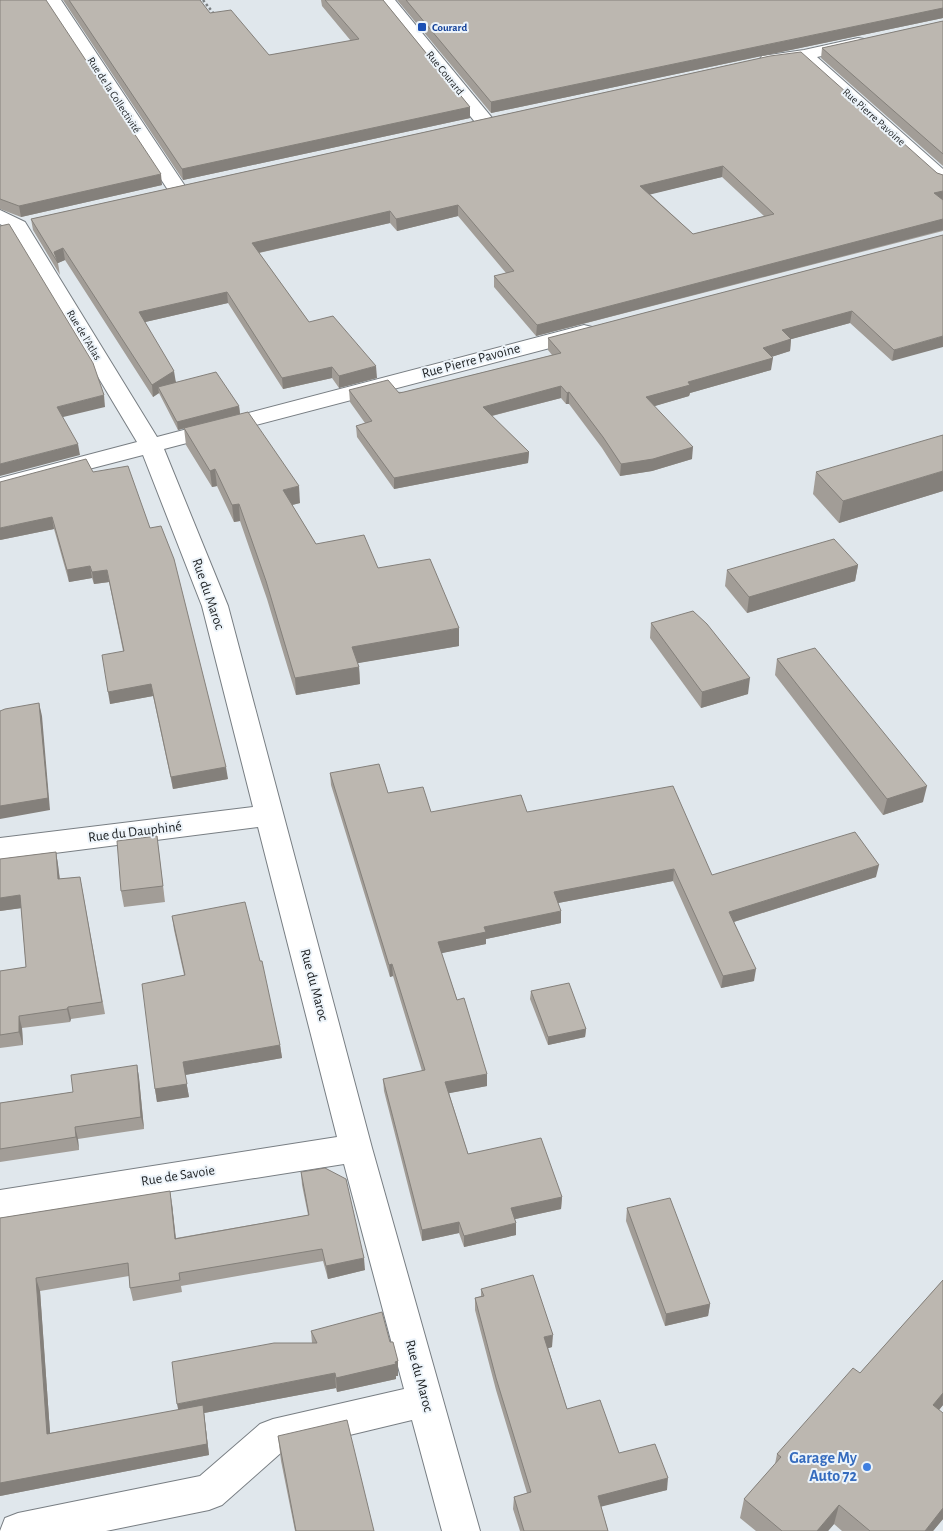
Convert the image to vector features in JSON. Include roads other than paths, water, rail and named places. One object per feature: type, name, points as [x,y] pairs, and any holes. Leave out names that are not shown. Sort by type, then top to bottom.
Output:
[{"type":"street","name":"Rue de la Collectivité","points":[[52,0],[176,189]]},
{"type":"street","name":"Rue Courard","points":[[386,0],[477,125],[505,119]]},
{"type":"street","points":[[750,64],[804,55],[878,38]]},
{"type":"street","name":"Rue Pierre Pavoine","points":[[804,55],[943,179]]},
{"type":"street","name":"Rue de l'Atlas","points":[[14,224],[150,444]]},
{"type":"street","name":"Rue Pierre Pavoine","points":[[0,485],[150,444],[608,326]]},
{"type":"street","name":"Rue du Maroc","points":[[150,444],[215,606],[356,1148],[461,1531]]},
{"type":"street","name":"Rue du Dauphiné","points":[[0,849],[269,815]]},
{"type":"street","name":"Rue de Savoie","points":[[0,1204],[356,1148]]},
{"type":"street","points":[[18,1531],[209,1492],[273,1436],[426,1400]]},
{"type":"place","name":"Courard","points":[[422,27]]},
{"type":"place","name":"Garage My Auto 72","points":[[867,1467]]}]
